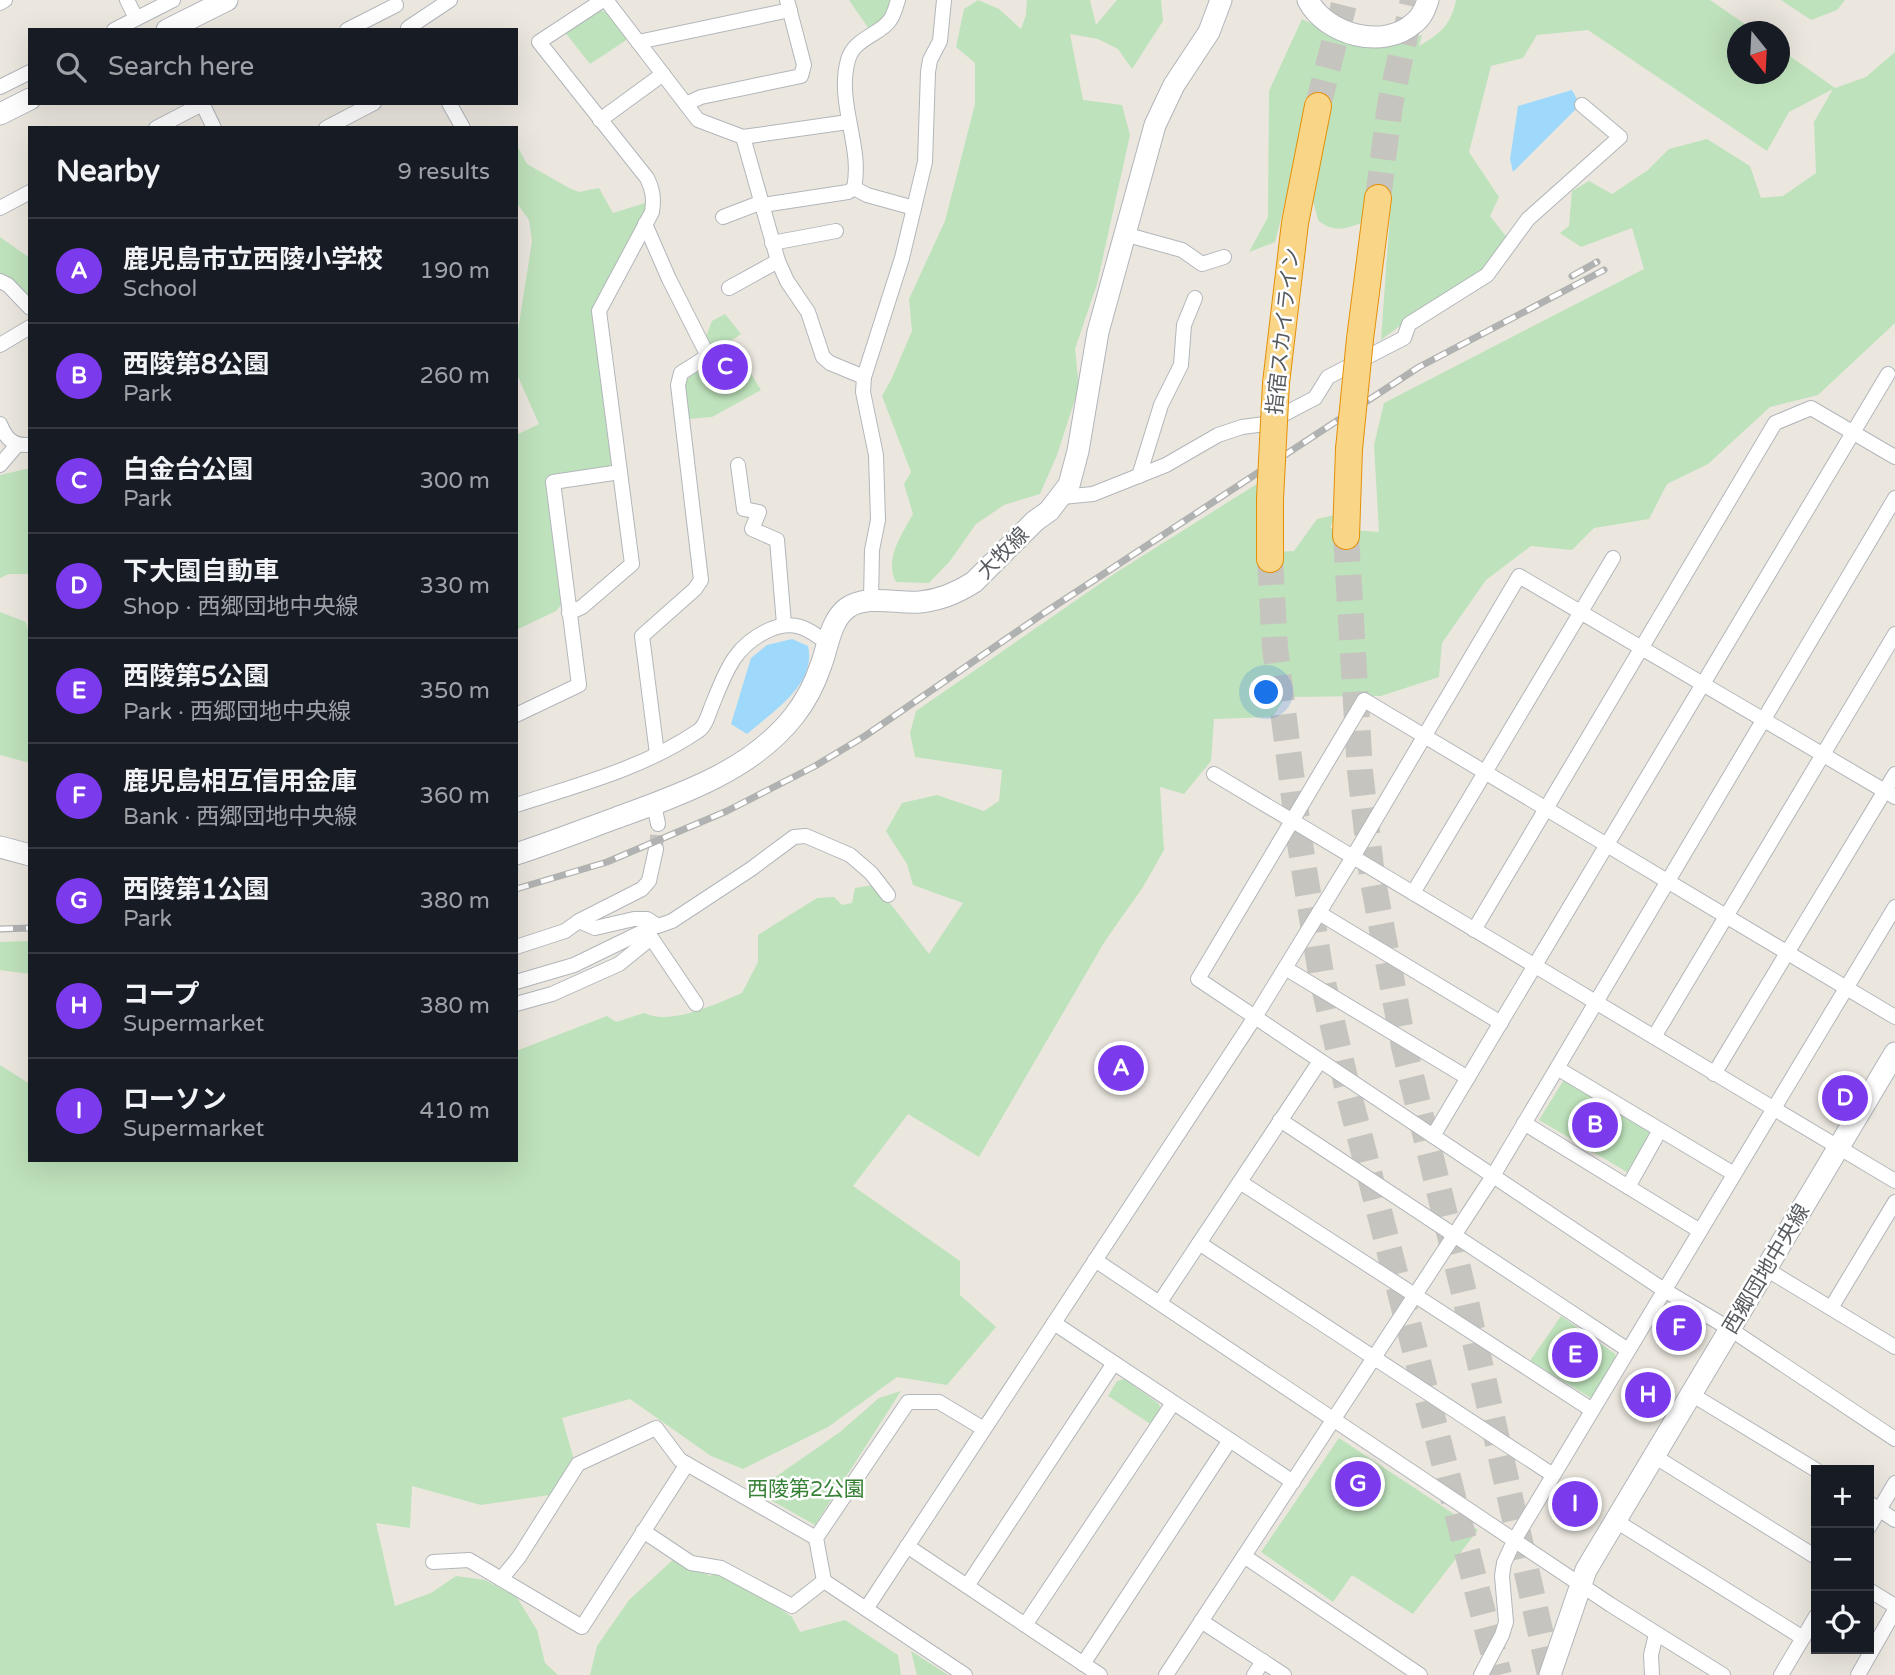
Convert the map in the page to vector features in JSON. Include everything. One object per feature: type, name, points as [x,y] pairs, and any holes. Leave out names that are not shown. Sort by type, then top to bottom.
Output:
[{"type":"highway","name":"指宿スカイライン","points":[[1270,559],[1276,383],[1295,223],[1318,106]]},
{"type":"highway","points":[[1346,536],[1349,449],[1378,198]]},
{"type":"street","points":[[0,3],[5,0]]},
{"type":"street","points":[[127,0],[136,19]]},
{"type":"street","points":[[118,28],[173,0]]},
{"type":"street","points":[[171,28],[227,0]]},
{"type":"street","points":[[410,28],[450,0]]},
{"type":"street","points":[[569,612],[582,607],[632,564],[599,311],[652,212],[652,188],[647,178],[539,42],[604,0],[698,120],[743,137],[848,122]]},
{"type":"street","points":[[854,188],[846,81],[849,57],[857,46],[890,21],[898,0]]},
{"type":"street","points":[[518,853],[656,814],[750,757],[784,729],[806,697],[821,665],[827,643],[847,608],[871,600],[872,550],[878,520],[877,454],[863,392],[864,377],[888,306],[925,162],[928,72],[930,60],[940,41],[944,0]]},
{"type":"street","name":"大牧線","points":[[871,600],[918,603],[947,597],[961,590],[974,582],[1062,497],[1074,471],[1093,356],[1158,118],[1174,85],[1209,32],[1221,0]]},
{"type":"street","points":[[1308,0],[1313,10],[1326,23],[1343,31],[1371,36],[1396,33],[1413,25],[1423,13],[1428,0]]},
{"type":"street","points":[[350,28],[395,2],[408,28]]},
{"type":"street","points":[[638,42],[788,5],[804,65],[801,76],[701,97],[686,104]]},
{"type":"street","points":[[0,87],[28,73]]},
{"type":"street","points":[[600,120],[663,74]]},
{"type":"street","points":[[0,114],[28,100]]},
{"type":"street","points":[[160,126],[199,105]]},
{"type":"street","points":[[204,105],[213,126]]},
{"type":"street","points":[[330,126],[370,105]]},
{"type":"street","points":[[450,105],[462,126]]},
{"type":"street","points":[[1062,497],[1093,494],[1166,465],[1218,435],[1242,427],[1265,424],[1315,398],[1328,377],[1404,338],[1409,324],[1487,275],[1528,219],[1620,137],[1582,105]]},
{"type":"street","points":[[743,137],[778,261],[808,312],[823,358],[864,377]]},
{"type":"street","points":[[854,188],[867,195],[914,208]]},
{"type":"street","points":[[723,217],[763,204],[848,192],[854,188]]},
{"type":"street","points":[[0,208],[28,193]]},
{"type":"street","points":[[645,224],[708,356],[681,373],[678,385],[701,580],[695,589],[642,636],[657,754]]},
{"type":"street","points":[[772,243],[836,231]]},
{"type":"street","points":[[1125,234],[1182,250],[1202,264],[1224,257]]},
{"type":"street","points":[[729,288],[778,261]]},
{"type":"street","points":[[0,281],[8,285],[28,306]]},
{"type":"street","points":[[1139,476],[1161,405],[1181,365],[1184,324],[1195,298]]},
{"type":"street","points":[[0,345],[28,328]]},
{"type":"street","points":[[1433,1136],[1888,374]]},
{"type":"street","points":[[1474,930],[1775,423],[1811,408],[1895,457]]},
{"type":"street","points":[[0,424],[8,440],[23,445]]},
{"type":"street","points":[[0,465],[23,445]]},
{"type":"street","points":[[737,465],[744,509],[759,512],[752,529],[777,540],[784,624]]},
{"type":"street","points":[[518,714],[579,685],[553,482],[620,472]]},
{"type":"street","points":[[1166,1675],[1493,1175],[1895,498]]},
{"type":"street","points":[[1413,893],[1613,558]]},
{"type":"street","points":[[866,1609],[1255,1017],[1519,576],[1890,794]]},
{"type":"street","points":[[518,804],[634,766],[702,729],[722,682],[742,646],[759,635],[784,624],[813,632],[827,643]]},
{"type":"street","points":[[1654,1037],[1895,634]]},
{"type":"street","points":[[1895,1017],[1364,700],[1198,979],[1664,1290],[1730,1329],[1895,1438]]},
{"type":"street","points":[[1214,774],[1895,1181]]},
{"type":"street","points":[[1714,1074],[1787,952],[1890,794],[1895,774]]},
{"type":"street","points":[[518,981],[574,965],[652,931],[751,869],[794,836],[806,836],[850,855],[871,873],[888,895]]},
{"type":"street","points":[[0,847],[28,854]]},
{"type":"street","points":[[518,946],[565,931],[642,889],[649,881],[656,849]]},
{"type":"street","points":[[1481,1675],[1498,1644],[1506,1622],[1502,1576],[1504,1563],[1515,1539],[1895,907]]},
{"type":"street","points":[[1319,913],[1501,1023]]},
{"type":"street","points":[[579,921],[596,928],[634,919],[647,919],[696,1004]]},
{"type":"street","points":[[518,1003],[552,994],[619,964],[652,931]]},
{"type":"street","points":[[1285,968],[1468,1078]]},
{"type":"street","name":"西郷団地中央線","points":[[1550,1675],[1574,1609],[1580,1583],[1895,1053]]},
{"type":"street","points":[[1160,1303],[1320,1060]]},
{"type":"street","points":[[1556,1069],[1734,1174]]},
{"type":"street","points":[[1280,1120],[1628,1350]]},
{"type":"street","points":[[1524,1123],[1700,1231]]},
{"type":"street","points":[[1628,1186],[1660,1130]]},
{"type":"street","points":[[1240,1182],[1592,1410]]},
{"type":"street","points":[[1831,1308],[1895,1202]]},
{"type":"street","points":[[1199,1243],[1553,1475]]},
{"type":"street","points":[[1095,1259],[1656,1634],[1723,1675]]},
{"type":"street","points":[[1766,1269],[1894,1344]]},
{"type":"street","points":[[1054,1323],[1293,1482]]},
{"type":"street","points":[[967,1586],[1114,1363]]},
{"type":"street","points":[[1691,1394],[1811,1468]]},
{"type":"street","points":[[965,1675],[824,1581],[816,1538],[908,1402],[939,1402],[984,1429]]},
{"type":"street","points":[[1025,1625],[1173,1403]]},
{"type":"street","points":[[501,1579],[519,1557],[578,1464],[656,1428],[680,1460],[816,1538]]},
{"type":"street","points":[[1083,1664],[1230,1440]]},
{"type":"street","points":[[1654,1456],[1811,1554]]},
{"type":"street","points":[[433,1562],[468,1560],[582,1627],[687,1464]]},
{"type":"street","points":[[1895,1483],[1874,1506],[1895,1520]]},
{"type":"street","points":[[1616,1521],[1804,1638]]},
{"type":"street","points":[[643,1531],[691,1563],[721,1567],[792,1606],[824,1581]]},
{"type":"street","points":[[907,1546],[1100,1675]]},
{"type":"street","points":[[1244,1556],[1420,1675]]},
{"type":"street","points":[[1860,1674],[1895,1608],[1870,1591]]},
{"type":"street","points":[[1201,1621],[1284,1675]]},
{"type":"street","points":[[1781,1675],[1811,1625]]},
{"type":"street","points":[[1652,1675],[1651,1655],[1656,1634]]},
{"type":"street","points":[[1254,1675],[1263,1661]]},
{"type":"green space","points":[[849,0],[891,0],[888,18],[869,29]]},
{"type":"green space","points":[[978,0],[999,9],[1021,29],[1027,0],[1090,0],[1096,25],[1117,0],[1161,0],[1163,21],[1132,69],[1118,49],[1098,39],[1070,34],[1083,100],[1122,105],[1130,135],[1097,284],[1075,349],[1079,387],[1057,455],[1040,494],[1004,505],[976,524],[950,561],[929,583],[896,582],[893,556],[913,514],[904,484],[911,472],[882,396],[912,331],[909,299],[945,221],[975,104],[975,63],[956,47],[964,9]]},
{"type":"green space","points":[[1456,0],[1710,0],[1740,21],[1727,21],[1727,84],[1790,84],[1790,56],[1835,88],[1866,77],[1895,52],[1895,323],[1818,395],[1770,407],[1708,464],[1667,484],[1649,519],[1594,528],[1572,550],[1531,546],[1486,580],[1442,643],[1439,677],[1381,696],[1285,697],[1273,717],[1214,719],[1211,761],[1184,794],[1160,787],[1164,850],[1143,887],[1105,941],[979,1157],[908,1114],[853,1186],[960,1261],[960,1295],[996,1327],[947,1385],[897,1377],[828,1427],[743,1469],[711,1456],[630,1399],[562,1418],[574,1460],[550,1495],[481,1505],[412,1486],[410,1528],[376,1523],[395,1606],[431,1593],[456,1576],[485,1580],[516,1596],[537,1630],[545,1663],[558,1675],[0,1675],[0,1065],[28,1083],[28,1162],[518,1162],[518,1050],[607,1016],[616,1022],[644,1013],[667,1017],[680,1015],[742,993],[758,962],[758,935],[817,898],[834,897],[842,905],[852,903],[855,888],[873,885],[929,954],[963,903],[913,885],[907,864],[886,831],[902,803],[937,795],[984,811],[999,801],[1002,770],[915,757],[910,733],[916,711],[1117,572],[1260,482],[1258,553],[1294,551],[1317,519],[1335,515],[1330,528],[1379,532],[1374,445],[1384,403],[1644,269],[1632,228],[1581,247],[1560,233],[1569,226],[1572,191],[1589,181],[1612,194],[1648,170],[1669,149],[1707,139],[1750,166],[1761,198],[1783,196],[1816,173],[1814,122],[1833,89],[1789,112],[1767,151],[1588,30],[1537,35],[1523,58],[1491,66],[1469,152],[1499,197],[1490,216],[1512,244],[1502,259],[1435,300],[1381,340],[1391,200],[1368,195],[1361,223],[1350,227],[1329,227],[1318,220],[1313,201],[1328,103],[1305,99],[1296,159],[1275,242],[1249,252],[1268,217],[1269,91],[1302,19],[1346,40],[1386,45],[1422,35],[1419,46],[1444,28]]},
{"type":"green space","points":[[1781,0],[1845,0],[1837,10],[1811,20]]},
{"type":"green space","points":[[597,10],[607,12],[628,39],[590,64],[564,31]]},
{"type":"green space","points":[[518,148],[527,164],[569,188],[579,192],[599,188],[613,213],[645,203],[645,209],[593,311],[612,462],[609,467],[548,476],[545,480],[561,605],[556,611],[518,629],[518,434],[539,424],[518,377],[518,330],[532,241],[529,220],[518,205]]},
{"type":"green space","points":[[0,237],[28,257],[28,295],[0,274]]},
{"type":"green space","points":[[725,314],[741,334],[731,341],[761,390],[712,417],[688,419],[686,382],[696,371],[716,359],[706,336],[712,321]]},
{"type":"green space","points":[[28,468],[28,574],[9,574],[0,578],[0,475]]},
{"type":"green space","points":[[0,612],[26,622],[28,632],[28,762],[0,755]]},
{"type":"green space","points":[[28,941],[28,974],[0,970],[0,942]]},
{"type":"green space","points":[[1565,1078],[1652,1130],[1627,1172],[1539,1120]]},
{"type":"green space","points":[[1561,1316],[1614,1353],[1617,1358],[1591,1398],[1530,1361]]},
{"type":"green space","points":[[1124,1379],[1158,1403],[1162,1410],[1152,1425],[1108,1396],[1117,1381]]},
{"type":"green space","name":"西陵第2公園","points":[[901,1391],[815,1525],[755,1491],[840,1432],[879,1398]]},
{"type":"green space","points":[[1339,1438],[1478,1530],[1413,1614],[1352,1575],[1333,1602],[1261,1552]]},
{"type":"green space","points":[[675,1558],[710,1576],[723,1569],[792,1617],[800,1632],[845,1620],[898,1655],[901,1675],[590,1675],[597,1646],[629,1600]]},
{"type":"green space","points":[[911,1651],[948,1675],[917,1675]]},
{"type":"water","points":[[1572,90],[1578,101],[1575,110],[1513,172],[1510,159],[1518,106]]},
{"type":"water","points":[[792,639],[808,646],[806,673],[780,707],[747,734],[731,724],[751,658],[767,645]]},
{"type":"tunnel","points":[[1318,106],[1345,0]]},
{"type":"tunnel","points":[[1378,198],[1390,105],[1413,0]]},
{"type":"tunnel","points":[[1346,536],[1360,771],[1372,876],[1404,1047],[1464,1293],[1550,1675]]},
{"type":"tunnel","points":[[1270,559],[1275,648],[1300,844],[1321,974],[1349,1095],[1499,1675]]},
{"type":"tunnel","points":[[656,849],[658,824]]},
{"type":"railway","points":[[1572,276],[1597,262]]},
{"type":"railway","points":[[518,888],[607,862],[727,811],[815,766],[865,736],[1041,615],[1419,367],[1604,270]]},
{"type":"railway","points":[[0,929],[28,928]]},
{"type":"place","name":"白金台公園","points":[[725,367]]},
{"type":"place","name":"鹿児島市立西陵小学校","points":[[1121,1068]]},
{"type":"place","name":"下大園自動車","points":[[1845,1098]]},
{"type":"place","name":"西陵第8公園","points":[[1595,1125]]},
{"type":"place","name":"鹿児島相互信用金庫","points":[[1679,1328]]},
{"type":"place","name":"西陵第5公園","points":[[1575,1355]]},
{"type":"place","name":"コープ","points":[[1648,1395]]},
{"type":"place","name":"西陵第1公園","points":[[1358,1484]]},
{"type":"place","name":"ローソン","points":[[1575,1504]]}]
